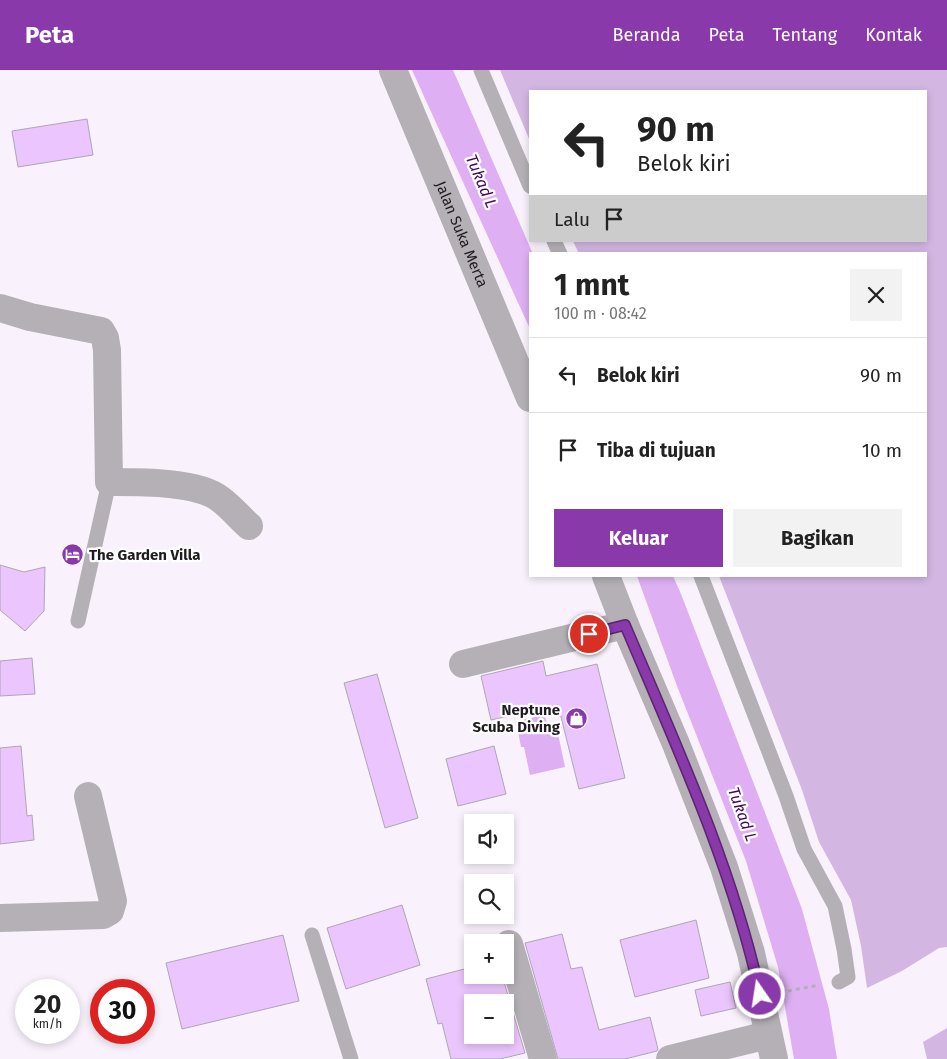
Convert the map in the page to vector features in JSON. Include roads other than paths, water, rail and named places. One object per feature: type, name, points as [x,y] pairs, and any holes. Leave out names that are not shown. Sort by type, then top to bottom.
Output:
[{"type":"street","name":"Jalan Suka Merta","points":[[393,70],[529,396]]},
{"type":"street","points":[[0,308],[30,317],[100,331],[106,338],[109,482],[151,482],[202,491],[219,498],[249,526]]},
{"type":"street","points":[[606,577],[676,744],[724,867],[751,953],[771,1047],[670,1059]]},
{"type":"street","points":[[463,664],[625,625]]},
{"type":"street","points":[[0,918],[103,916],[110,911],[113,901],[88,796]]},
{"type":"street","points":[[514,961],[543,1059]]},
{"type":"lane","points":[[481,70],[529,184]]},
{"type":"lane","points":[[78,621],[109,482]]},
{"type":"lane","points":[[701,577],[786,796],[804,849],[835,906],[848,978],[839,982]]},
{"type":"lane","points":[[312,935],[351,1059]]},
{"type":"water","name":"Tukad L","points":[[412,70],[453,70],[532,252],[529,252],[529,327]]},
{"type":"water","name":"Tukad L","points":[[637,577],[673,577],[681,594],[802,909],[829,1009],[837,1059],[794,1059],[778,967],[746,861],[677,686]]},
{"type":"water","points":[[545,715],[548,731],[557,729],[565,767],[530,775],[524,747],[521,747],[516,721]]},
{"type":"place","name":"The Garden Villa","points":[[73,555]]},
{"type":"place","name":"Neptune Scuba Diving","points":[[576,719]]}]
